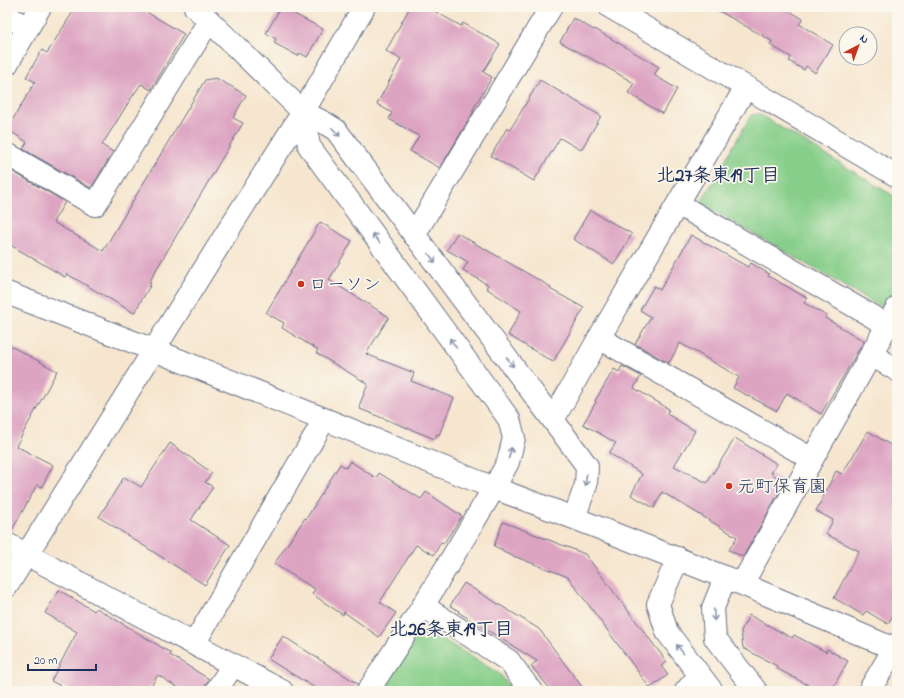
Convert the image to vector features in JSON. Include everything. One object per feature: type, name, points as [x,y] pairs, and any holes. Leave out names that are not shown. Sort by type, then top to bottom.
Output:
[{"type":"street","points":[[7,64],[40,7]]},
{"type":"street","points":[[7,586],[303,112],[364,7]]},
{"type":"street","points":[[414,234],[551,7]]},
{"type":"street","points":[[610,7],[897,176]]},
{"type":"street","points":[[7,154],[95,205],[199,11],[303,112],[336,130],[553,420],[587,466],[586,485],[574,518]]},
{"type":"street","points":[[7,16],[28,28]]},
{"type":"street","points":[[553,420],[599,338],[746,87]]},
{"type":"street","points":[[303,112],[308,146],[509,419],[514,438],[508,462],[494,488],[423,606],[368,691]]},
{"type":"street","points":[[678,204],[892,317],[812,460],[734,581],[713,608],[715,638],[756,691]]},
{"type":"street","points":[[7,293],[154,350],[494,488],[678,558],[896,648],[869,691]]},
{"type":"street","points":[[599,338],[812,460]]},
{"type":"street","points":[[872,355],[897,370]]},
{"type":"street","points":[[194,644],[324,420]]},
{"type":"street","points":[[7,544],[282,691]]},
{"type":"street","points":[[678,558],[658,604],[667,632],[700,686]]},
{"type":"street","points":[[423,606],[509,662],[531,691]]},
{"type":"street","points":[[216,691],[233,665]]},
{"type":"green space","points":[[759,114],[897,198],[897,292],[890,305],[881,307],[705,206],[702,201],[751,115]]},
{"type":"green space","points":[[429,631],[500,674],[513,691],[383,691],[419,633]]},
{"type":"building","points":[[76,7],[138,7],[184,34],[151,90],[141,84],[102,145],[113,152],[91,188],[23,149],[27,142],[7,129],[35,82],[26,77],[42,50],[47,53]]},
{"type":"building","points":[[281,7],[323,29],[307,57],[300,53],[298,56],[274,43],[276,39],[266,33]]},
{"type":"building","points":[[410,7],[427,7],[461,26],[463,23],[500,44],[483,72],[492,77],[472,111],[474,111],[440,168],[410,151],[419,136],[389,119],[392,113],[377,104],[401,59],[386,51]]},
{"type":"building","points":[[712,7],[783,7],[803,19],[799,24],[833,45],[815,73],[806,66],[804,70],[789,61],[791,57],[770,45],[772,41]]},
{"type":"building","points":[[573,18],[594,30],[595,29],[659,67],[654,75],[677,89],[663,114],[628,93],[634,83],[560,42]]},
{"type":"building","points":[[216,78],[246,95],[233,118],[243,123],[156,270],[149,283],[151,284],[134,313],[67,274],[65,277],[7,243],[7,174],[10,170],[65,202],[53,222],[103,251],[205,80]]},
{"type":"building","points":[[540,80],[601,116],[581,150],[560,138],[534,181],[491,156],[507,128],[510,130]]},
{"type":"building","points":[[590,210],[632,234],[614,264],[573,239]]},
{"type":"building","points":[[320,222],[352,241],[329,280],[389,317],[366,354],[414,373],[411,381],[454,398],[439,435],[437,434],[435,439],[360,409],[361,407],[359,406],[368,384],[316,353],[318,350],[282,328],[284,323],[266,313]]},
{"type":"building","points":[[457,233],[551,287],[550,289],[584,308],[553,362],[508,335],[521,311],[486,288],[488,285],[463,270],[468,262],[447,250]]},
{"type":"building","points":[[691,235],[748,267],[751,263],[769,274],[768,276],[807,298],[804,303],[827,316],[825,318],[864,341],[821,414],[787,393],[777,411],[733,388],[739,377],[680,343],[669,363],[635,344],[651,317],[640,310],[654,286],[660,290]]},
{"type":"building","points":[[7,344],[57,371],[16,446],[53,465],[42,487],[37,485],[11,532],[7,532]]},
{"type":"building","points":[[622,366],[641,376],[634,388],[669,409],[667,414],[695,431],[674,466],[707,483],[735,438],[777,464],[771,473],[785,482],[743,557],[729,550],[737,537],[662,492],[654,508],[631,495],[642,474],[609,453],[616,443],[583,424],[614,369],[619,372]]},
{"type":"building","points":[[868,431],[897,449],[897,608],[888,624],[866,611],[863,615],[834,598],[859,551],[826,534],[833,520],[816,511],[836,471],[842,474]]},
{"type":"building","points":[[170,443],[212,473],[205,482],[213,487],[191,520],[230,545],[205,585],[99,517],[124,477],[141,487]]},
{"type":"building","points":[[350,461],[376,478],[379,473],[421,499],[426,492],[462,516],[444,543],[441,542],[434,555],[416,545],[380,602],[396,613],[379,637],[344,612],[343,615],[312,594],[315,589],[274,564],[305,518],[306,519],[340,464],[346,468]]},
{"type":"building","points":[[503,522],[585,554],[667,662],[661,666],[668,675],[650,688],[568,577],[503,552],[503,550],[494,546]]},
{"type":"building","points":[[464,583],[539,629],[585,691],[552,691],[531,666],[537,661],[450,606]]},
{"type":"building","points":[[59,590],[94,611],[96,608],[171,653],[170,655],[209,679],[202,691],[183,691],[158,675],[148,691],[71,691],[51,681],[77,632],[45,613]]},
{"type":"building","points":[[749,615],[792,638],[794,635],[826,652],[827,649],[848,661],[831,691],[804,691],[808,685],[743,648],[741,631]]},
{"type":"building","points":[[283,636],[358,684],[356,691],[320,691],[268,659]]},
{"type":"place","name":"ローソン","points":[[301,284]]},
{"type":"place","name":"元町保育園","points":[[729,486]]},
{"type":"district","name":"北27条東19丁目","points":[[718,174]]},
{"type":"district","name":"北26条東19丁目","points":[[451,628]]}]
